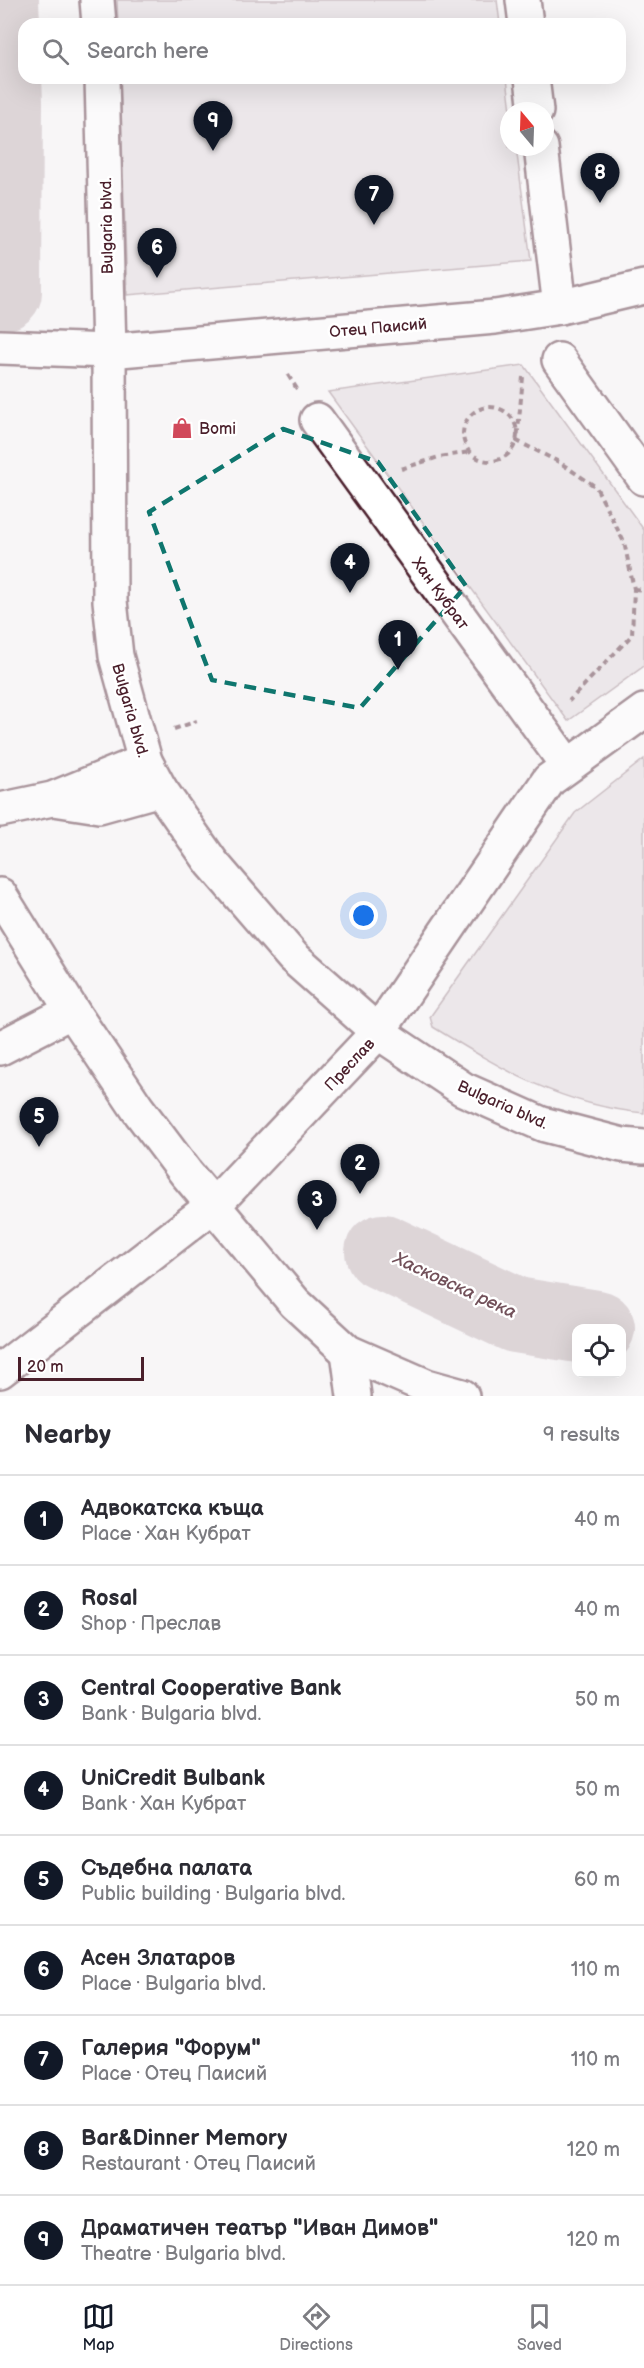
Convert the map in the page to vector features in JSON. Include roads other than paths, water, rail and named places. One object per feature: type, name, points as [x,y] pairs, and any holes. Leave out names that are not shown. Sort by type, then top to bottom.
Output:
[{"type":"street","points":[[98,0],[99,18]]},
{"type":"street","points":[[523,0],[525,18]]},
{"type":"street","name":"Bulgaria blvd.","points":[[102,84],[109,351],[110,601],[116,656],[145,761],[160,789],[213,863],[293,957],[378,1032],[463,1089],[542,1124],[622,1145],[644,1147]]},
{"type":"street","points":[[533,84],[535,102]]},
{"type":"street","points":[[542,156],[560,307]]},
{"type":"street","name":"Отец Паисий","points":[[0,346],[109,351],[495,317],[560,307],[644,287]]},
{"type":"street","points":[[559,360],[644,478]]},
{"type":"street","name":"Хан Кубрат","points":[[317,420],[567,765]]},
{"type":"street","name":"Преслав","points":[[0,1371],[214,1204],[378,1032],[549,780],[644,711]]},
{"type":"street","points":[[0,810],[52,799],[145,761]]},
{"type":"street","points":[[52,799],[99,806],[160,789]]},
{"type":"street","points":[[0,895],[72,1011],[137,1108],[186,1173],[295,1303],[348,1352],[426,1386],[462,1396]]},
{"type":"street","points":[[0,1048],[72,1011]]},
{"type":"street","points":[[348,1352],[354,1396]]},
{"type":"waterway","name":"Хасковска река","points":[[1,0],[5,102],[4,292]]},
{"type":"waterway","name":"Хасковска река","points":[[383,1252],[516,1315],[572,1324]]},
{"type":"place","name":"Драматичен театър \"Иван Димов\"","points":[[213,151]]},
{"type":"place","name":"Bar&Dinner Memory","points":[[600,203]]},
{"type":"place","name":"Галерия \"Форум\"","points":[[374,225]]},
{"type":"place","name":"Асен Златаров","points":[[157,278]]},
{"type":"place","name":"Bomi","points":[[182,428]]},
{"type":"place","name":"UniCredit Bulbank","points":[[350,593]]},
{"type":"place","name":"Адвокатска къща","points":[[398,670]]},
{"type":"place","name":"Съдебна палата","points":[[39,1147]]},
{"type":"place","name":"Rosal","points":[[360,1194]]},
{"type":"place","name":"Central Cooperative Bank","points":[[317,1230]]}]
